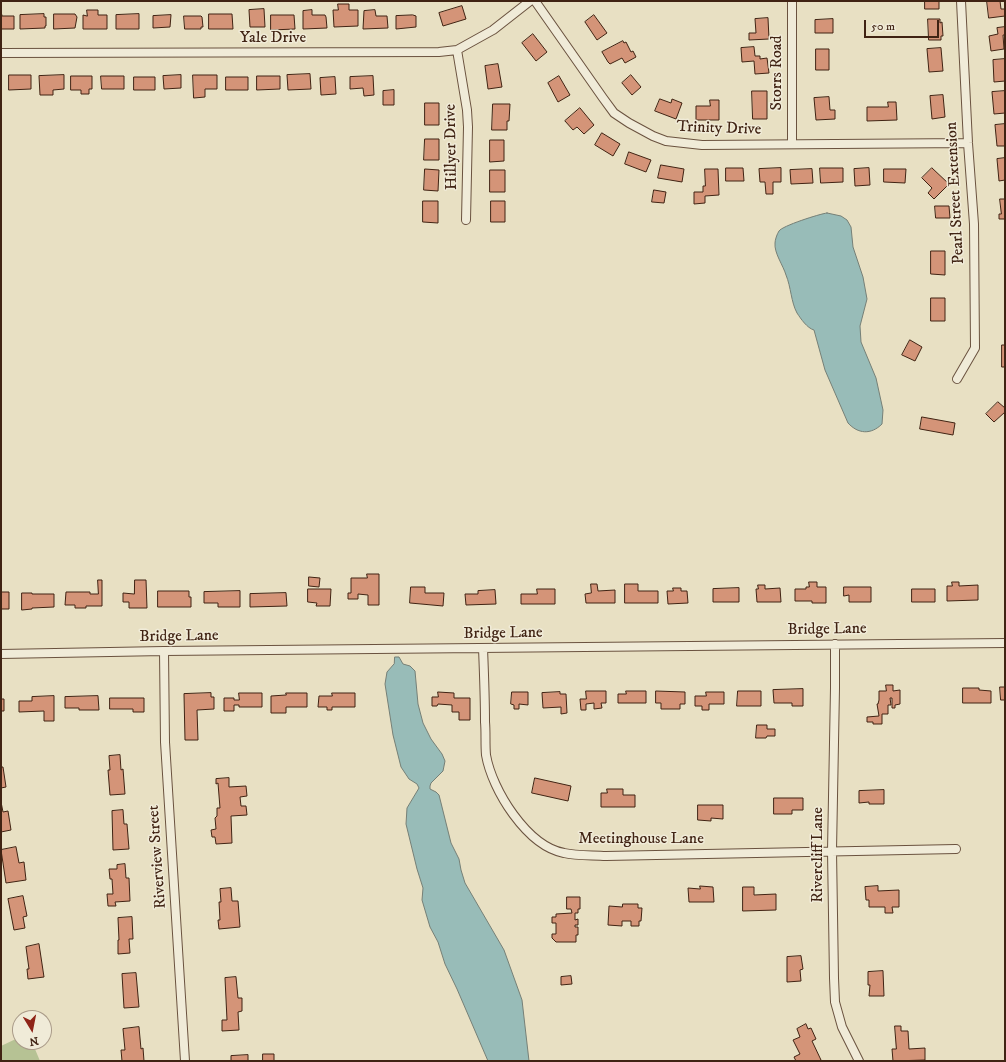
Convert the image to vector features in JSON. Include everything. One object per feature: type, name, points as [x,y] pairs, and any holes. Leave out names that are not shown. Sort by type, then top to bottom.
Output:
[{"type":"street","name":"Yale Drive","points":[[1,53],[439,52],[456,50],[493,30],[530,1]]},
{"type":"street","name":"Trinity Drive","points":[[535,1],[614,113],[641,130],[666,141],[702,145],[968,143]]},
{"type":"street","name":"Storrs Road","points":[[792,1],[792,144]]},
{"type":"street","name":"Pearl Street Extension","points":[[958,379],[975,348],[974,224],[968,143],[961,1]]},
{"type":"street","name":"Hillyer Drive","points":[[456,50],[467,110],[466,220]]},
{"type":"street","name":"Bridge Lane","points":[[1,654],[164,651],[1005,643]]},
{"type":"street","name":"Rivercliff Lane","points":[[834,644],[835,688],[832,851],[835,1002],[842,1027],[859,1061]]},
{"type":"street","name":"Meetinghouse Lane","points":[[483,648],[486,755],[493,778],[505,800],[526,830],[538,842],[549,848],[564,853],[606,856],[956,849]]},
{"type":"street","name":"Riverview Street","points":[[164,651],[165,742],[185,1061]]},
{"type":"green space","points":[[12,1041],[12,1050],[35,1050],[40,1061],[1,1061],[1,1046]]},
{"type":"water","points":[[827,213],[841,216],[847,220],[851,227],[853,247],[863,277],[867,299],[860,326],[861,342],[876,378],[883,410],[882,424],[878,428],[865,432],[852,427],[848,423],[825,370],[814,330],[804,323],[795,309],[788,280],[775,247],[777,235],[782,229],[801,220]]},
{"type":"water","points":[[395,657],[399,657],[403,664],[410,666],[415,671],[418,704],[423,723],[445,761],[443,771],[431,783],[430,789],[439,795],[451,843],[459,859],[465,883],[504,950],[522,1000],[529,1061],[488,1061],[445,964],[438,942],[430,927],[422,900],[423,888],[406,824],[407,808],[419,788],[417,784],[409,779],[401,767],[393,735],[385,684],[387,672],[394,664]]},
{"type":"building","points":[[925,1],[939,1],[939,9],[925,9]]},
{"type":"building","points":[[987,1],[1000,1],[1001,9],[1005,9],[1005,16],[989,18]]},
{"type":"building","points":[[338,4],[349,4],[349,10],[358,10],[358,26],[334,27],[333,10],[338,10]]},
{"type":"building","points":[[462,6],[466,19],[443,26],[439,13]]},
{"type":"building","points":[[264,9],[265,27],[250,27],[249,10]]},
{"type":"building","points":[[87,10],[98,10],[98,15],[107,15],[107,29],[83,29],[83,15],[87,16]]},
{"type":"building","points":[[312,10],[312,15],[325,15],[327,28],[303,29],[303,11]]},
{"type":"building","points":[[375,10],[376,16],[387,16],[388,28],[363,29],[364,11]]},
{"type":"building","points":[[1,11],[2,16],[14,16],[14,29],[1,29]]},
{"type":"building","points":[[44,14],[44,17],[46,17],[45,28],[20,29],[20,15]]},
{"type":"building","points":[[54,14],[75,14],[77,17],[75,28],[54,29]]},
{"type":"building","points":[[139,14],[139,29],[116,29],[116,15]]},
{"type":"building","points":[[209,14],[232,14],[233,29],[209,29]]},
{"type":"building","points":[[171,15],[170,27],[153,28],[153,16]]},
{"type":"building","points":[[271,15],[294,15],[295,29],[271,30]]},
{"type":"building","points":[[594,15],[607,33],[597,40],[585,22]]},
{"type":"building","points":[[184,16],[201,16],[203,27],[201,27],[201,29],[185,29]]},
{"type":"building","points":[[396,16],[416,16],[416,27],[396,29]]},
{"type":"building","points":[[768,18],[769,39],[749,40],[749,33],[756,33],[755,19]]},
{"type":"building","points":[[833,19],[833,33],[815,33],[815,20]]},
{"type":"building","points":[[928,19],[940,19],[940,23],[942,22],[943,36],[941,36],[941,40],[929,40]]},
{"type":"building","points":[[1005,27],[1005,35],[1003,35],[1004,49],[991,51],[989,36],[998,34],[997,28]]},
{"type":"building","points":[[533,34],[547,52],[536,61],[522,43]]},
{"type":"building","points":[[623,41],[624,43],[626,42],[631,52],[633,51],[636,57],[625,63],[622,58],[610,64],[602,52]]},
{"type":"building","points":[[754,47],[755,56],[760,56],[760,59],[767,58],[769,73],[755,74],[754,61],[742,62],[741,48]]},
{"type":"building","points":[[941,48],[943,71],[929,72],[927,49]]},
{"type":"building","points":[[816,49],[829,49],[829,70],[816,70]]},
{"type":"building","points":[[1005,59],[1005,81],[994,82],[993,60]]},
{"type":"building","points":[[498,64],[502,87],[488,89],[485,66]]},
{"type":"building","points":[[310,74],[311,89],[288,90],[287,75]]},
{"type":"building","points":[[9,75],[31,75],[31,89],[9,90]]},
{"type":"building","points":[[64,75],[64,89],[53,90],[53,95],[40,95],[39,76]]},
{"type":"building","points":[[181,75],[181,88],[164,89],[163,76]]},
{"type":"building","points":[[193,75],[217,75],[217,89],[205,89],[205,97],[194,98]]},
{"type":"building","points":[[631,75],[641,87],[632,95],[622,83]]},
{"type":"building","points":[[71,76],[92,76],[92,89],[89,89],[89,94],[81,94],[81,90],[71,90]]},
{"type":"building","points":[[101,76],[124,76],[124,89],[102,89]]},
{"type":"building","points":[[257,76],[280,76],[280,89],[257,90]]},
{"type":"building","points":[[373,76],[374,95],[364,96],[363,88],[350,89],[350,77]]},
{"type":"building","points":[[559,76],[570,95],[558,102],[548,83]]},
{"type":"building","points":[[134,77],[155,77],[155,90],[134,90]]},
{"type":"building","points":[[226,77],[248,77],[248,90],[226,90]]},
{"type":"building","points":[[335,77],[336,94],[321,95],[320,78]]},
{"type":"building","points":[[394,90],[394,105],[383,105],[383,91]]},
{"type":"building","points":[[752,91],[767,91],[767,119],[753,119]]},
{"type":"building","points":[[1005,91],[1005,113],[994,114],[992,92]]},
{"type":"building","points":[[943,95],[945,117],[932,119],[930,96]]},
{"type":"building","points":[[829,97],[830,110],[835,110],[835,119],[816,120],[814,98]]},
{"type":"building","points":[[660,99],[671,103],[672,99],[682,103],[676,119],[655,111]]},
{"type":"building","points":[[710,100],[719,100],[719,120],[696,120],[696,106],[710,106]]},
{"type":"building","points":[[888,102],[896,102],[897,120],[867,121],[867,107],[888,107]]},
{"type":"building","points":[[425,103],[439,103],[439,125],[425,125]]},
{"type":"building","points":[[493,104],[510,104],[507,130],[492,130]]},
{"type":"building","points":[[580,108],[594,125],[584,134],[577,127],[573,130],[565,121]]},
{"type":"building","points":[[1005,124],[1005,146],[997,146],[995,125]]},
{"type":"building","points":[[602,133],[620,144],[613,156],[595,145]]},
{"type":"building","points":[[425,139],[439,139],[439,160],[424,160]]},
{"type":"building","points":[[490,140],[504,140],[504,161],[490,162]]},
{"type":"building","points":[[629,152],[651,160],[646,172],[625,164]]},
{"type":"building","points":[[1005,158],[1005,180],[999,181],[997,159]]},
{"type":"building","points":[[661,165],[684,169],[682,182],[658,178]]},
{"type":"building","points":[[726,168],[743,168],[744,181],[726,181]]},
{"type":"building","points":[[781,168],[781,182],[773,182],[773,194],[766,194],[765,182],[760,182],[759,169]]},
{"type":"building","points":[[820,168],[843,168],[843,182],[821,183]]},
{"type":"building","points":[[869,168],[870,185],[855,186],[854,169]]},
{"type":"building","points":[[932,168],[949,184],[934,199],[928,193],[932,188],[922,178]]},
{"type":"building","points":[[425,169],[439,170],[438,191],[424,190]]},
{"type":"building","points":[[705,169],[718,169],[719,195],[705,196],[705,203],[694,204],[694,192],[703,192],[703,186],[705,186]]},
{"type":"building","points":[[812,169],[813,183],[791,184],[790,170]]},
{"type":"building","points":[[884,169],[906,169],[905,183],[884,182]]},
{"type":"building","points":[[490,170],[505,170],[505,192],[490,192]]},
{"type":"building","points":[[654,190],[666,192],[664,203],[652,202]]},
{"type":"building","points":[[1000,199],[1005,199],[1005,219],[999,219],[999,214],[1001,214]]},
{"type":"building","points":[[423,201],[438,201],[438,223],[423,222]]},
{"type":"building","points":[[491,201],[505,201],[505,222],[491,222]]},
{"type":"building","points":[[935,206],[949,206],[950,218],[936,218]]},
{"type":"building","points":[[931,251],[945,251],[945,275],[931,274]]},
{"type":"building","points":[[931,298],[945,298],[945,321],[931,321]]},
{"type":"building","points":[[910,340],[922,347],[915,361],[902,355]]},
{"type":"building","points":[[1002,345],[1005,345],[1005,367],[1002,367]]},
{"type":"building","points":[[998,402],[1005,408],[1005,412],[994,422],[986,414]]},
{"type":"building","points":[[922,417],[955,423],[953,435],[920,429]]},
{"type":"building","points":[[367,574],[379,574],[379,605],[368,605],[368,595],[358,594],[358,599],[348,599],[348,593],[351,593],[351,578],[367,578]]},
{"type":"building","points":[[309,577],[320,578],[319,587],[309,586]]},
{"type":"building","points":[[98,580],[102,580],[102,606],[75,608],[75,605],[65,605],[66,592],[90,592],[90,594],[98,594]]},
{"type":"building","points":[[135,580],[146,580],[147,608],[129,608],[129,602],[123,602],[123,593],[134,594]]},
{"type":"building","points":[[809,582],[817,582],[817,587],[826,587],[826,603],[795,601],[795,589],[806,589],[806,587],[809,587]]},
{"type":"building","points":[[952,582],[959,582],[959,586],[978,585],[978,600],[947,601],[947,586],[952,586]]},
{"type":"building","points":[[591,584],[597,584],[598,591],[615,590],[615,603],[586,603],[585,594],[591,593]]},
{"type":"building","points":[[625,584],[638,584],[638,591],[658,591],[658,603],[625,603]]},
{"type":"building","points":[[758,585],[765,585],[765,589],[780,588],[781,602],[757,602],[756,589],[758,589]]},
{"type":"building","points":[[411,587],[425,587],[425,593],[444,593],[443,606],[410,603]]},
{"type":"building","points":[[844,587],[871,587],[871,602],[849,602],[849,595],[844,596]]},
{"type":"building","points":[[673,588],[681,588],[681,591],[687,591],[688,603],[668,604],[667,591],[673,591]]},
{"type":"building","points":[[739,588],[739,602],[713,602],[713,589]]},
{"type":"building","points":[[308,589],[331,589],[330,606],[316,606],[317,603],[308,602]]},
{"type":"building","points":[[537,589],[555,589],[555,604],[521,604],[521,594],[537,594]]},
{"type":"building","points":[[912,589],[935,589],[935,602],[912,602]]},
{"type":"building","points":[[495,590],[496,604],[466,605],[465,594],[478,594],[478,591]]},
{"type":"building","points":[[158,591],[189,591],[189,597],[191,597],[191,607],[158,607]]},
{"type":"building","points":[[240,591],[240,607],[218,607],[218,603],[204,603],[204,592]]},
{"type":"building","points":[[1,592],[9,592],[9,609],[1,609]]},
{"type":"building","points":[[22,593],[54,594],[54,607],[22,610]]},
{"type":"building","points":[[286,593],[287,606],[250,607],[250,594]]},
{"type":"building","points":[[886,685],[893,685],[893,691],[900,690],[900,704],[895,705],[895,708],[892,708],[892,698],[890,698],[891,705],[888,705],[888,714],[882,714],[882,724],[867,722],[867,717],[879,716],[877,704],[879,700],[879,691],[886,691]]},
{"type":"building","points":[[1000,687],[1005,687],[1005,700],[1001,700]]},
{"type":"building","points":[[963,688],[979,688],[979,690],[991,691],[991,703],[963,703]]},
{"type":"building","points":[[803,689],[803,706],[792,706],[792,703],[774,703],[773,690]]},
{"type":"building","points":[[586,691],[606,691],[606,703],[601,703],[602,708],[594,709],[594,703],[586,704],[586,710],[581,710],[580,699],[586,699]]},
{"type":"building","points":[[626,691],[646,691],[646,703],[618,703],[618,694],[626,694]]},
{"type":"building","points":[[656,691],[685,692],[685,704],[680,704],[680,709],[661,709],[661,703],[656,703]]},
{"type":"building","points":[[738,691],[761,691],[761,706],[737,706]]},
{"type":"building","points":[[438,692],[454,693],[454,698],[470,698],[470,720],[459,720],[459,712],[452,712],[452,705],[438,704],[437,706],[432,706],[432,697],[438,697]]},
{"type":"building","points":[[512,692],[528,692],[528,705],[519,704],[519,709],[514,709],[514,705],[511,704]]},
{"type":"building","points":[[560,692],[560,694],[566,694],[567,713],[561,714],[561,707],[543,708],[542,693]]},
{"type":"building","points":[[706,692],[724,692],[724,704],[709,704],[709,710],[702,710],[702,706],[695,706],[695,696],[706,696]]},
{"type":"building","points":[[211,693],[211,697],[214,697],[214,709],[197,710],[198,740],[185,740],[184,694]]},
{"type":"building","points":[[239,693],[262,693],[262,707],[239,707],[239,705],[234,705],[234,711],[224,711],[224,698],[234,698],[234,700],[239,700]]},
{"type":"building","points":[[286,693],[307,693],[307,707],[286,707],[286,713],[271,713],[271,696],[286,695]]},
{"type":"building","points":[[332,693],[355,693],[355,707],[332,707],[332,710],[327,710],[327,707],[318,707],[319,696],[332,696]]},
{"type":"building","points":[[54,696],[54,721],[44,721],[44,711],[19,712],[19,701],[32,701],[32,697]]},
{"type":"building","points":[[98,696],[99,710],[65,708],[65,697]]},
{"type":"building","points":[[110,698],[144,698],[144,712],[133,712],[133,709],[110,709]]},
{"type":"building","points":[[1,699],[4,699],[4,711],[1,711]]},
{"type":"building","points":[[757,725],[767,725],[767,729],[775,729],[775,736],[756,738]]},
{"type":"building","points":[[120,755],[125,794],[110,795],[108,770],[110,770],[109,756]]},
{"type":"building","points":[[1,767],[3,767],[6,787],[1,788]]},
{"type":"building","points":[[229,778],[229,787],[246,786],[247,796],[240,797],[241,806],[246,806],[247,815],[231,816],[232,843],[216,844],[215,837],[212,837],[211,830],[216,829],[215,818],[217,816],[217,808],[220,808],[218,783],[216,784],[216,779]]},
{"type":"building","points":[[535,778],[571,786],[568,801],[532,793]]},
{"type":"building","points":[[607,789],[623,789],[623,795],[635,795],[635,807],[601,807],[601,793],[607,793]]},
{"type":"building","points":[[884,790],[884,804],[869,804],[869,802],[859,803],[859,791]]},
{"type":"building","points":[[774,798],[803,798],[803,810],[792,810],[792,814],[774,814]]},
{"type":"building","points":[[1,802],[3,812],[8,811],[11,830],[1,832]]},
{"type":"building","points":[[698,805],[723,805],[723,819],[711,818],[711,821],[698,820]]},
{"type":"building","points":[[123,810],[124,824],[127,824],[129,849],[113,850],[112,811]]},
{"type":"building","points":[[16,847],[19,863],[24,862],[26,880],[6,883],[1,850]]},
{"type":"building","points":[[125,864],[126,878],[129,878],[130,901],[115,902],[116,906],[108,906],[107,894],[113,894],[112,879],[110,879],[109,869],[117,869],[117,865]]},
{"type":"building","points":[[700,886],[713,887],[714,902],[689,902],[688,888],[700,889]]},
{"type":"building","points":[[878,886],[878,891],[899,890],[899,907],[892,907],[893,913],[885,913],[885,907],[869,907],[869,900],[866,900],[865,887]]},
{"type":"building","points":[[743,887],[754,887],[754,895],[776,894],[776,910],[743,911]]},
{"type":"building","points":[[231,888],[232,901],[238,901],[240,927],[219,929],[219,902],[221,902],[220,889]]},
{"type":"building","points":[[23,896],[27,916],[23,917],[25,928],[14,930],[8,899]]},
{"type":"building","points":[[567,897],[580,897],[580,909],[578,909],[578,913],[575,913],[575,920],[578,919],[578,925],[575,925],[575,927],[578,927],[578,935],[576,935],[576,942],[556,942],[552,938],[552,934],[556,934],[556,923],[552,923],[552,917],[556,917],[556,914],[572,913],[571,909],[567,909]]},
{"type":"building","points":[[623,904],[638,904],[638,908],[642,908],[639,926],[631,926],[631,921],[622,921],[622,926],[608,925],[609,906],[622,907]]},
{"type":"building","points":[[132,917],[133,939],[129,939],[130,953],[118,954],[118,918]]},
{"type":"building","points":[[39,944],[44,977],[28,979],[27,969],[29,969],[26,947]]},
{"type":"building","points":[[801,956],[803,969],[800,970],[801,981],[787,982],[787,957]]},
{"type":"building","points":[[883,971],[884,996],[869,996],[870,985],[868,985],[868,972]]},
{"type":"building","points":[[136,973],[139,1007],[124,1008],[122,974]]},
{"type":"building","points":[[571,976],[572,984],[561,985],[561,977]]},
{"type":"building","points":[[236,977],[238,998],[242,998],[242,1011],[238,1012],[239,1030],[222,1031],[222,1020],[227,1020],[225,978]]},
{"type":"building","points":[[806,1024],[808,1029],[811,1028],[816,1039],[812,1041],[821,1060],[819,1061],[796,1061],[794,1057],[800,1054],[793,1040],[800,1037],[797,1029]]},
{"type":"building","points":[[895,1026],[901,1026],[901,1031],[908,1031],[909,1049],[925,1048],[925,1060],[893,1061],[892,1049],[896,1049]]},
{"type":"building","points":[[139,1027],[141,1049],[143,1048],[144,1061],[122,1061],[121,1050],[125,1050],[123,1029]]},
{"type":"building","points":[[263,1054],[274,1054],[274,1061],[263,1061]]},
{"type":"building","points":[[248,1055],[248,1061],[231,1061],[231,1056]]}]
